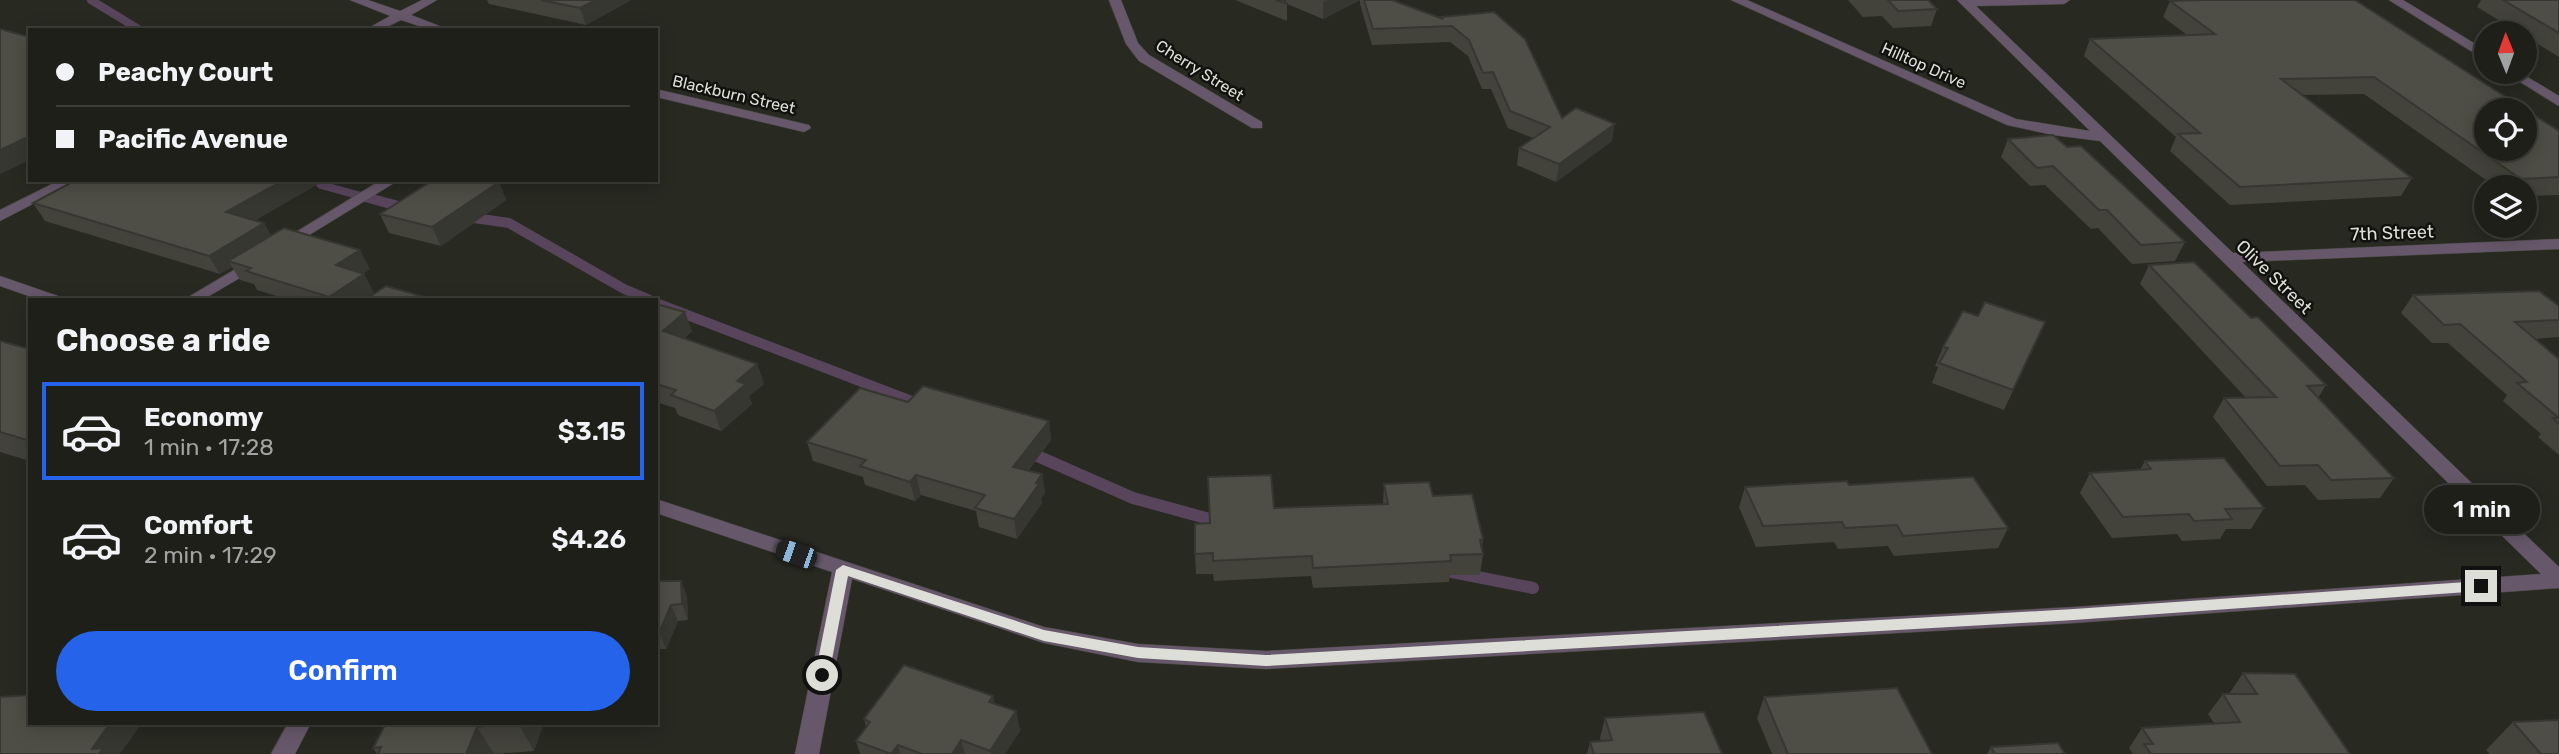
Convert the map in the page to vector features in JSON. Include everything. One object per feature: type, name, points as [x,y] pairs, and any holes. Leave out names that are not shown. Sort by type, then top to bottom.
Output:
[{"type":"street","points":[[356,0],[438,28]]},
{"type":"street","points":[[375,28],[432,0]]},
{"type":"street","name":"Cherry Street","points":[[1115,0],[1132,44],[1144,58],[1257,125]]},
{"type":"street","name":"Hilltop Drive","points":[[1737,0],[2012,122],[2053,131],[2103,137]]},
{"type":"street","points":[[1965,2],[2064,0]]},
{"type":"street","points":[[2395,0],[2474,49]]},
{"type":"street","name":"Olive Street","points":[[1965,2],[2559,580]]},
{"type":"street","points":[[2530,84],[2559,102]]},
{"type":"street","name":"Blackburn Street","points":[[658,93],[804,128]]},
{"type":"street","points":[[0,216],[68,182]]},
{"type":"street","points":[[195,298],[386,184]]},
{"type":"street","name":"7th Street","points":[[2227,258],[2559,244]]},
{"type":"street","points":[[0,281],[49,298]]},
{"type":"street","points":[[658,507],[1044,635],[1138,653],[1266,660],[2074,615],[2559,580]]},
{"type":"street","points":[[807,754],[843,570]]},
{"type":"street","points":[[283,754],[299,725]]},
{"type":"building","points":[[541,0],[596,0],[580,8]]},
{"type":"building","points":[[1364,0],[1392,0],[1443,19],[1441,17],[1494,12],[1525,39],[1562,118],[1576,108],[1615,124],[1559,164],[1519,148],[1550,127],[1510,111],[1493,72],[1483,73],[1469,40],[1452,26],[1373,29]]},
{"type":"building","points":[[1888,0],[1928,0],[1937,9],[1898,11]]},
{"type":"building","points":[[2355,0],[2474,76],[2474,84],[2486,84],[2508,98],[2474,98],[2474,146],[2374,77],[2281,79],[2412,178],[2240,187],[2178,134],[2200,133],[2090,39],[2215,34],[2170,1]]},
{"type":"building","points":[[2503,0],[2559,0],[2559,33]]},
{"type":"building","points":[[0,29],[28,36],[28,137],[0,150]]},
{"type":"building","points":[[2537,117],[2559,131],[2559,177],[2537,178],[2537,175],[2515,175],[2495,161],[2537,161]]},
{"type":"building","points":[[2053,135],[2067,147],[2081,146],[2185,242],[2141,245],[2107,210],[2099,210],[2053,166],[2037,168],[2008,139]]},
{"type":"building","points":[[72,182],[280,182],[226,212],[264,223],[209,256],[33,203]]},
{"type":"building","points":[[430,182],[499,182],[432,227],[380,214]]},
{"type":"building","points":[[284,228],[360,250],[336,265],[364,274],[329,297],[246,271],[251,268],[228,261]]},
{"type":"building","points":[[2194,262],[2251,318],[2258,317],[2326,385],[2307,386],[2394,478],[2331,480],[2318,465],[2280,466],[2224,398],[2276,397],[2149,265]]},
{"type":"building","points":[[386,286],[428,298],[368,298]]},
{"type":"building","points":[[2539,291],[2559,306],[2559,320],[2515,322],[2559,359],[2559,418],[2517,383],[2527,382],[2460,324],[2444,325],[2413,295]]},
{"type":"building","points":[[1985,302],[2045,322],[2013,390],[1939,363],[1948,348],[1943,347],[1963,311],[1978,316]]},
{"type":"building","points":[[658,305],[685,312],[663,331],[757,364],[737,381],[746,384],[714,411],[671,395],[676,390],[658,385]]},
{"type":"building","points":[[0,341],[28,348],[28,440],[0,432]]},
{"type":"building","points":[[923,386],[1049,421],[1013,467],[1042,474],[1036,483],[1039,484],[1014,519],[975,508],[985,495],[916,475],[910,482],[860,466],[866,460],[807,442],[860,388],[908,402]]},
{"type":"building","points":[[2224,458],[2264,508],[2225,509],[2232,519],[2194,521],[2189,514],[2123,517],[2090,473],[2151,469],[2145,461]]},
{"type":"building","points":[[1271,475],[1274,508],[1388,504],[1384,484],[1429,482],[1433,496],[1472,494],[1483,539],[1480,540],[1483,554],[1450,555],[1451,561],[1313,568],[1312,556],[1213,561],[1213,553],[1195,554],[1195,524],[1210,523],[1208,477]]},
{"type":"building","points":[[1973,477],[2008,528],[1903,536],[1897,525],[1845,528],[1842,522],[1763,526],[1745,487],[1847,481],[1849,485]]},
{"type":"building","points":[[658,581],[681,581],[682,604],[671,605],[659,633]]},
{"type":"building","points":[[904,665],[993,696],[989,702],[1016,711],[990,751],[961,740],[952,754],[922,754],[898,745],[891,754],[856,741],[870,722],[864,719]]},
{"type":"building","points":[[2243,673],[2295,674],[2350,754],[2151,754],[2144,744],[2153,744],[2142,728],[2240,722],[2223,694],[2257,694]]},
{"type":"building","points":[[1897,688],[1932,754],[1788,754],[1764,697]]},
{"type":"building","points":[[28,695],[28,725],[109,725],[92,749],[103,748],[99,754],[0,754],[0,697]]},
{"type":"building","points":[[1704,712],[1722,754],[1594,754],[1590,742],[1612,740],[1605,718]]},
{"type":"building","points":[[2559,720],[2559,754],[2541,754],[2513,722]]},
{"type":"building","points":[[385,725],[498,725],[477,727],[466,754],[378,754],[381,747],[373,748]]},
{"type":"building","points":[[2058,743],[2065,754],[1995,754],[1991,747]]},
{"type":"waterway","points":[[91,0],[137,28]]},
{"type":"waterway","points":[[318,182],[372,199]]},
{"type":"waterway","points":[[365,197],[406,208]]},
{"type":"waterway","points":[[467,217],[509,223],[624,289],[646,298]]},
{"type":"waterway","points":[[658,304],[922,405]]},
{"type":"waterway","points":[[1026,451],[1133,498],[1224,523]]},
{"type":"waterway","points":[[1452,572],[1533,588]]},
{"type":"route","points":[[822,675],[843,570],[1044,635],[1138,653],[1266,660],[2074,615],[2481,586]]}]
